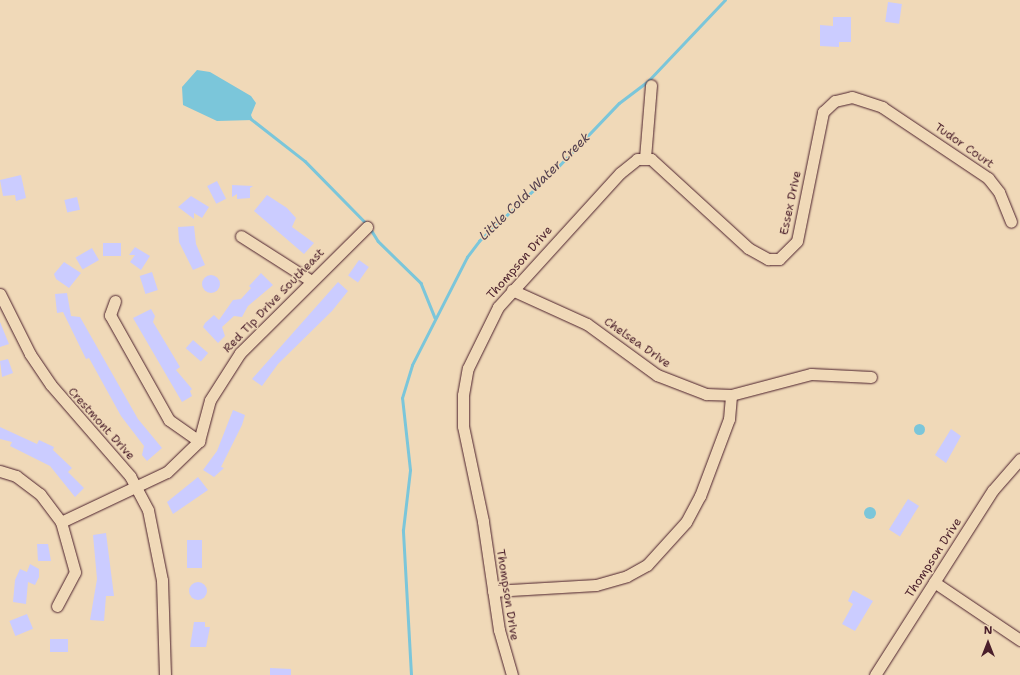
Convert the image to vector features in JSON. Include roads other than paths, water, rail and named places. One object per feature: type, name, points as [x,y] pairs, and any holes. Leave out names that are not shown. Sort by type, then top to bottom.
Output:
[{"type":"street","points":[[645,158],[651,85]]},
{"type":"street","name":"Essex Drive","points":[[645,158],[663,168],[748,248],[768,259],[779,259],[797,241],[823,112],[845,97],[864,99],[882,107]]},
{"type":"street","name":"Tudor Court","points":[[882,107],[988,178],[999,192],[1011,222]]},
{"type":"street","name":"Thompson Drive","points":[[512,675],[503,650],[463,426],[463,395],[479,340],[512,290],[620,173],[645,158]]},
{"type":"street","name":"Red Tip Drive Southeast","points":[[199,441],[210,400],[227,370],[310,280],[367,226]]},
{"type":"street","points":[[241,236],[310,280]]},
{"type":"street","name":"Chelsea Drive","points":[[512,290],[587,324],[667,380],[706,394],[731,395],[800,375],[871,378]]},
{"type":"street","name":"Crestmont Drive","points":[[0,294],[30,354],[50,385],[108,448],[135,485],[157,542],[164,605],[165,675]]},
{"type":"street","points":[[61,522],[135,485],[167,472],[199,441],[169,420],[110,315],[115,301]]},
{"type":"street","points":[[493,591],[596,585],[627,576],[646,565],[686,522],[700,496],[729,419],[731,395]]},
{"type":"street","name":"Thompson Drive","points":[[875,675],[993,490],[1020,459]]},
{"type":"street","points":[[0,470],[16,476],[40,494],[61,522],[75,572],[57,606]]},
{"type":"street","points":[[934,582],[1020,640]]},
{"type":"water","points":[[197,70],[210,72],[251,96],[256,103],[251,115],[253,120],[217,121],[183,105],[182,87]]},
{"type":"water","points":[[917,424],[921,424],[923,425],[923,433],[917,434],[914,431],[914,427]]},
{"type":"water","points":[[868,507],[872,507],[876,513],[872,519],[868,519],[864,515],[864,511]]},
{"type":"waterway","name":"Little Cold Water Creek","points":[[411,675],[403,530],[410,470],[402,398],[412,365],[467,257],[479,241],[553,172],[619,103],[649,80],[725,0]]},
{"type":"waterway","points":[[250,118],[305,161],[367,224]]},
{"type":"waterway","points":[[370,228],[378,241],[421,283],[435,317]]}]
